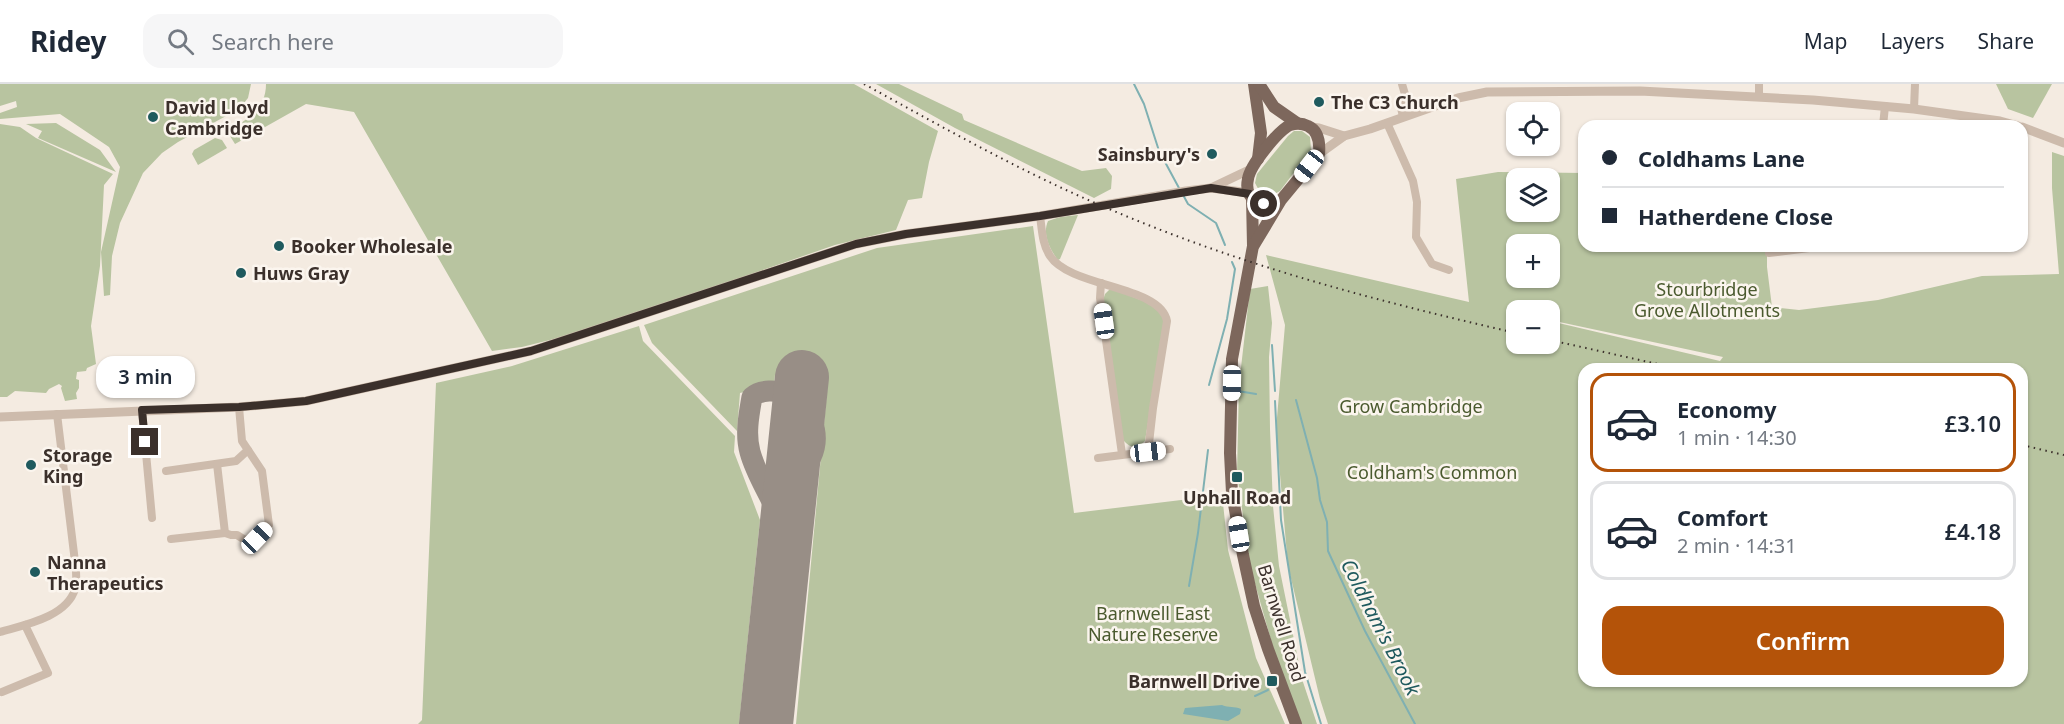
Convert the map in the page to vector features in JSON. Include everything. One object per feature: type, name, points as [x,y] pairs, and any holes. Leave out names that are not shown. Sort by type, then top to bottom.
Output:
[{"type":"main road","name":"Barnwell Road","points":[[1254,84],[1261,133],[1255,164],[1248,178],[1253,246],[1232,359],[1230,453],[1232,493],[1254,606],[1296,724]]},
{"type":"main road","points":[[1259,84],[1274,107],[1296,123],[1311,127],[1318,136],[1319,154]]},
{"type":"main road","points":[[1255,164],[1282,131],[1296,123]]},
{"type":"main road","name":"Barnwell Road","points":[[1253,246],[1281,200],[1319,154]]},
{"type":"main road","points":[[1251,196],[1264,204],[1281,200]]},
{"type":"street","points":[[1402,84],[1407,101]]},
{"type":"street","points":[[1759,84],[1759,97]]},
{"type":"street","points":[[1914,109],[1915,84]]},
{"type":"street","points":[[1319,154],[1344,136],[1487,88],[1640,87],[1885,106],[1982,120]]},
{"type":"street","points":[[1407,101],[1416,103],[1420,111]]},
{"type":"street","points":[[1403,117],[1401,108],[1407,101]]},
{"type":"street","points":[[1884,120],[1885,106]]},
{"type":"street","points":[[1387,123],[1413,181],[1417,202],[1416,237],[1432,264],[1449,270]]},
{"type":"street","points":[[1311,127],[1344,136]]},
{"type":"street","points":[[2028,130],[2064,143]]},
{"type":"street","points":[[1211,188],[1255,164]]},
{"type":"street","points":[[0,417],[239,407],[306,401],[531,351],[856,244],[1211,188],[1251,196]]},
{"type":"street","points":[[1040,216],[1046,248],[1054,261],[1072,273],[1155,303],[1166,316],[1148,452]]},
{"type":"street","points":[[1769,253],[1777,252]]},
{"type":"street","points":[[1101,283],[1100,298],[1122,454]]},
{"type":"street","points":[[171,539],[225,533],[231,536],[237,535],[245,540],[257,538],[269,525],[262,471],[242,441],[239,407]]},
{"type":"street","points":[[142,410],[152,518]]},
{"type":"street","points":[[0,632],[26,625],[54,613],[71,598],[76,588],[76,570],[57,414]]},
{"type":"street","points":[[1098,458],[1170,449]]},
{"type":"street","points":[[166,471],[236,461],[248,450]]},
{"type":"street","points":[[217,464],[225,533]]},
{"type":"street","points":[[2,692],[48,673],[26,625]]},
{"type":"green space","points":[[0,84],[251,84],[248,98],[239,109],[178,142],[162,153],[143,173],[120,223],[112,256],[110,295],[104,296],[101,252],[120,167],[109,147],[60,114],[0,119],[0,113],[17,107],[16,101],[0,106]]},
{"type":"green space","points":[[266,84],[854,84],[938,131],[922,198],[908,200],[896,230],[835,245],[590,330],[522,347],[492,351],[354,112],[306,104],[235,144],[230,136],[230,130],[260,106]]},
{"type":"green space","points":[[876,84],[899,84],[962,114],[964,120],[1082,171],[1106,168],[1112,176],[1111,189],[1094,198],[955,128]]},
{"type":"green space","points":[[1996,84],[2052,84],[2033,118],[2008,109]]},
{"type":"green space","points":[[56,123],[100,150],[116,172],[38,138],[42,131],[26,124]]},
{"type":"green space","points":[[0,124],[20,127],[36,138],[113,174],[104,185],[100,266],[91,326],[96,364],[87,368],[86,371],[77,372],[76,379],[79,380],[79,388],[76,393],[77,399],[65,401],[62,386],[59,384],[46,393],[15,391],[7,397],[0,397]]},
{"type":"green space","points":[[1294,131],[1302,131],[1310,137],[1311,150],[1280,191],[1271,196],[1261,194],[1255,183],[1257,174]]},
{"type":"green space","points":[[215,138],[222,140],[227,148],[198,165],[192,154],[194,150]]},
{"type":"green space","name":"Coldham's Common","points":[[2052,152],[2064,156],[2064,724],[1328,724],[1288,566],[1276,429],[1285,325],[1266,255],[1469,302],[1456,179],[1506,172],[1506,222],[1560,222],[1560,173],[1578,173],[1578,252],[1767,252],[1772,307],[1799,310],[1878,300],[1982,276],[2059,274],[2052,188]]},
{"type":"green space","points":[[1078,215],[1058,260],[1048,242],[1046,226],[1048,221]]},
{"type":"green space","name":"Barnwell East Nature Reserve","points":[[1033,226],[1074,513],[1222,494],[1228,550],[1256,658],[1285,724],[796,724],[828,381],[775,375],[774,384],[740,393],[737,431],[652,343],[644,325],[877,248]]},
{"type":"green space","points":[[1268,286],[1272,323],[1269,357],[1273,506],[1279,566],[1302,679],[1317,724],[1300,724],[1276,658],[1250,566],[1237,473],[1239,385],[1250,289]]},
{"type":"green space","points":[[1109,290],[1115,290],[1156,306],[1165,320],[1145,441],[1137,447],[1123,440],[1103,300]]},
{"type":"green space","points":[[639,326],[643,341],[735,436],[734,452],[760,520],[739,724],[418,724],[422,720],[436,383],[512,366]]},
{"type":"water","points":[[1222,705],[1241,709],[1240,714],[1228,721],[1183,714],[1185,708]]},
{"type":"waterway","points":[[1134,84],[1144,104],[1160,154]]},
{"type":"waterway","points":[[1165,162],[1179,188]]},
{"type":"waterway","points":[[1182,193],[1188,204],[1216,223],[1225,245]]},
{"type":"waterway","points":[[1209,385],[1227,319],[1235,269],[1232,262]]},
{"type":"waterway","points":[[1272,345],[1275,391]]},
{"type":"waterway","points":[[1238,391],[1256,394]]},
{"type":"waterway","name":"Coldham's Brook","points":[[1296,400],[1327,522],[1328,551],[1365,631],[1415,724]]},
{"type":"waterway","points":[[1275,401],[1281,520],[1305,672],[1321,724]]},
{"type":"waterway","points":[[1189,586],[1208,450]]},
{"type":"waterway","points":[[1255,696],[1268,690]]},
{"type":"taxiway","points":[[785,538],[779,516],[758,474],[749,445],[748,424],[752,397],[756,394],[769,391],[787,394],[802,405],[812,421],[814,448],[811,457],[797,475],[789,497]]},
{"type":"runway","points":[[766,724],[802,377]]},
{"type":"railway","points":[[864,84],[1018,167],[1163,231],[1312,281],[1506,331]]},
{"type":"railway","points":[[1560,342],[1653,363]]},
{"type":"railway","points":[[2028,446],[2064,455]]},
{"type":"place","name":"The C3 Church","points":[[1319,102]]},
{"type":"place","name":"David Lloyd Cambridge","points":[[153,117]]},
{"type":"place","name":"Sainsbury's","points":[[1212,154]]},
{"type":"place","name":"Booker Wholesale","points":[[279,246]]},
{"type":"place","name":"Huws Gray","points":[[241,273]]},
{"type":"place","name":"Storage King","points":[[31,465]]},
{"type":"place","name":"Uphall Road","points":[[1237,477]]},
{"type":"place","name":"Nanna Therapeutics","points":[[35,572]]},
{"type":"place","name":"Barnwell Drive","points":[[1272,681]]},
{"type":"route","points":[[145,442],[142,410],[294,403],[477,364],[531,351],[870,241],[1211,188],[1250,194],[1252,198],[1264,204]]},
{"type":"park label","name":"Stourbridge Grove Allotments","points":[[1707,299]]},
{"type":"park label","name":"Grow Cambridge","points":[[1411,406]]}]
